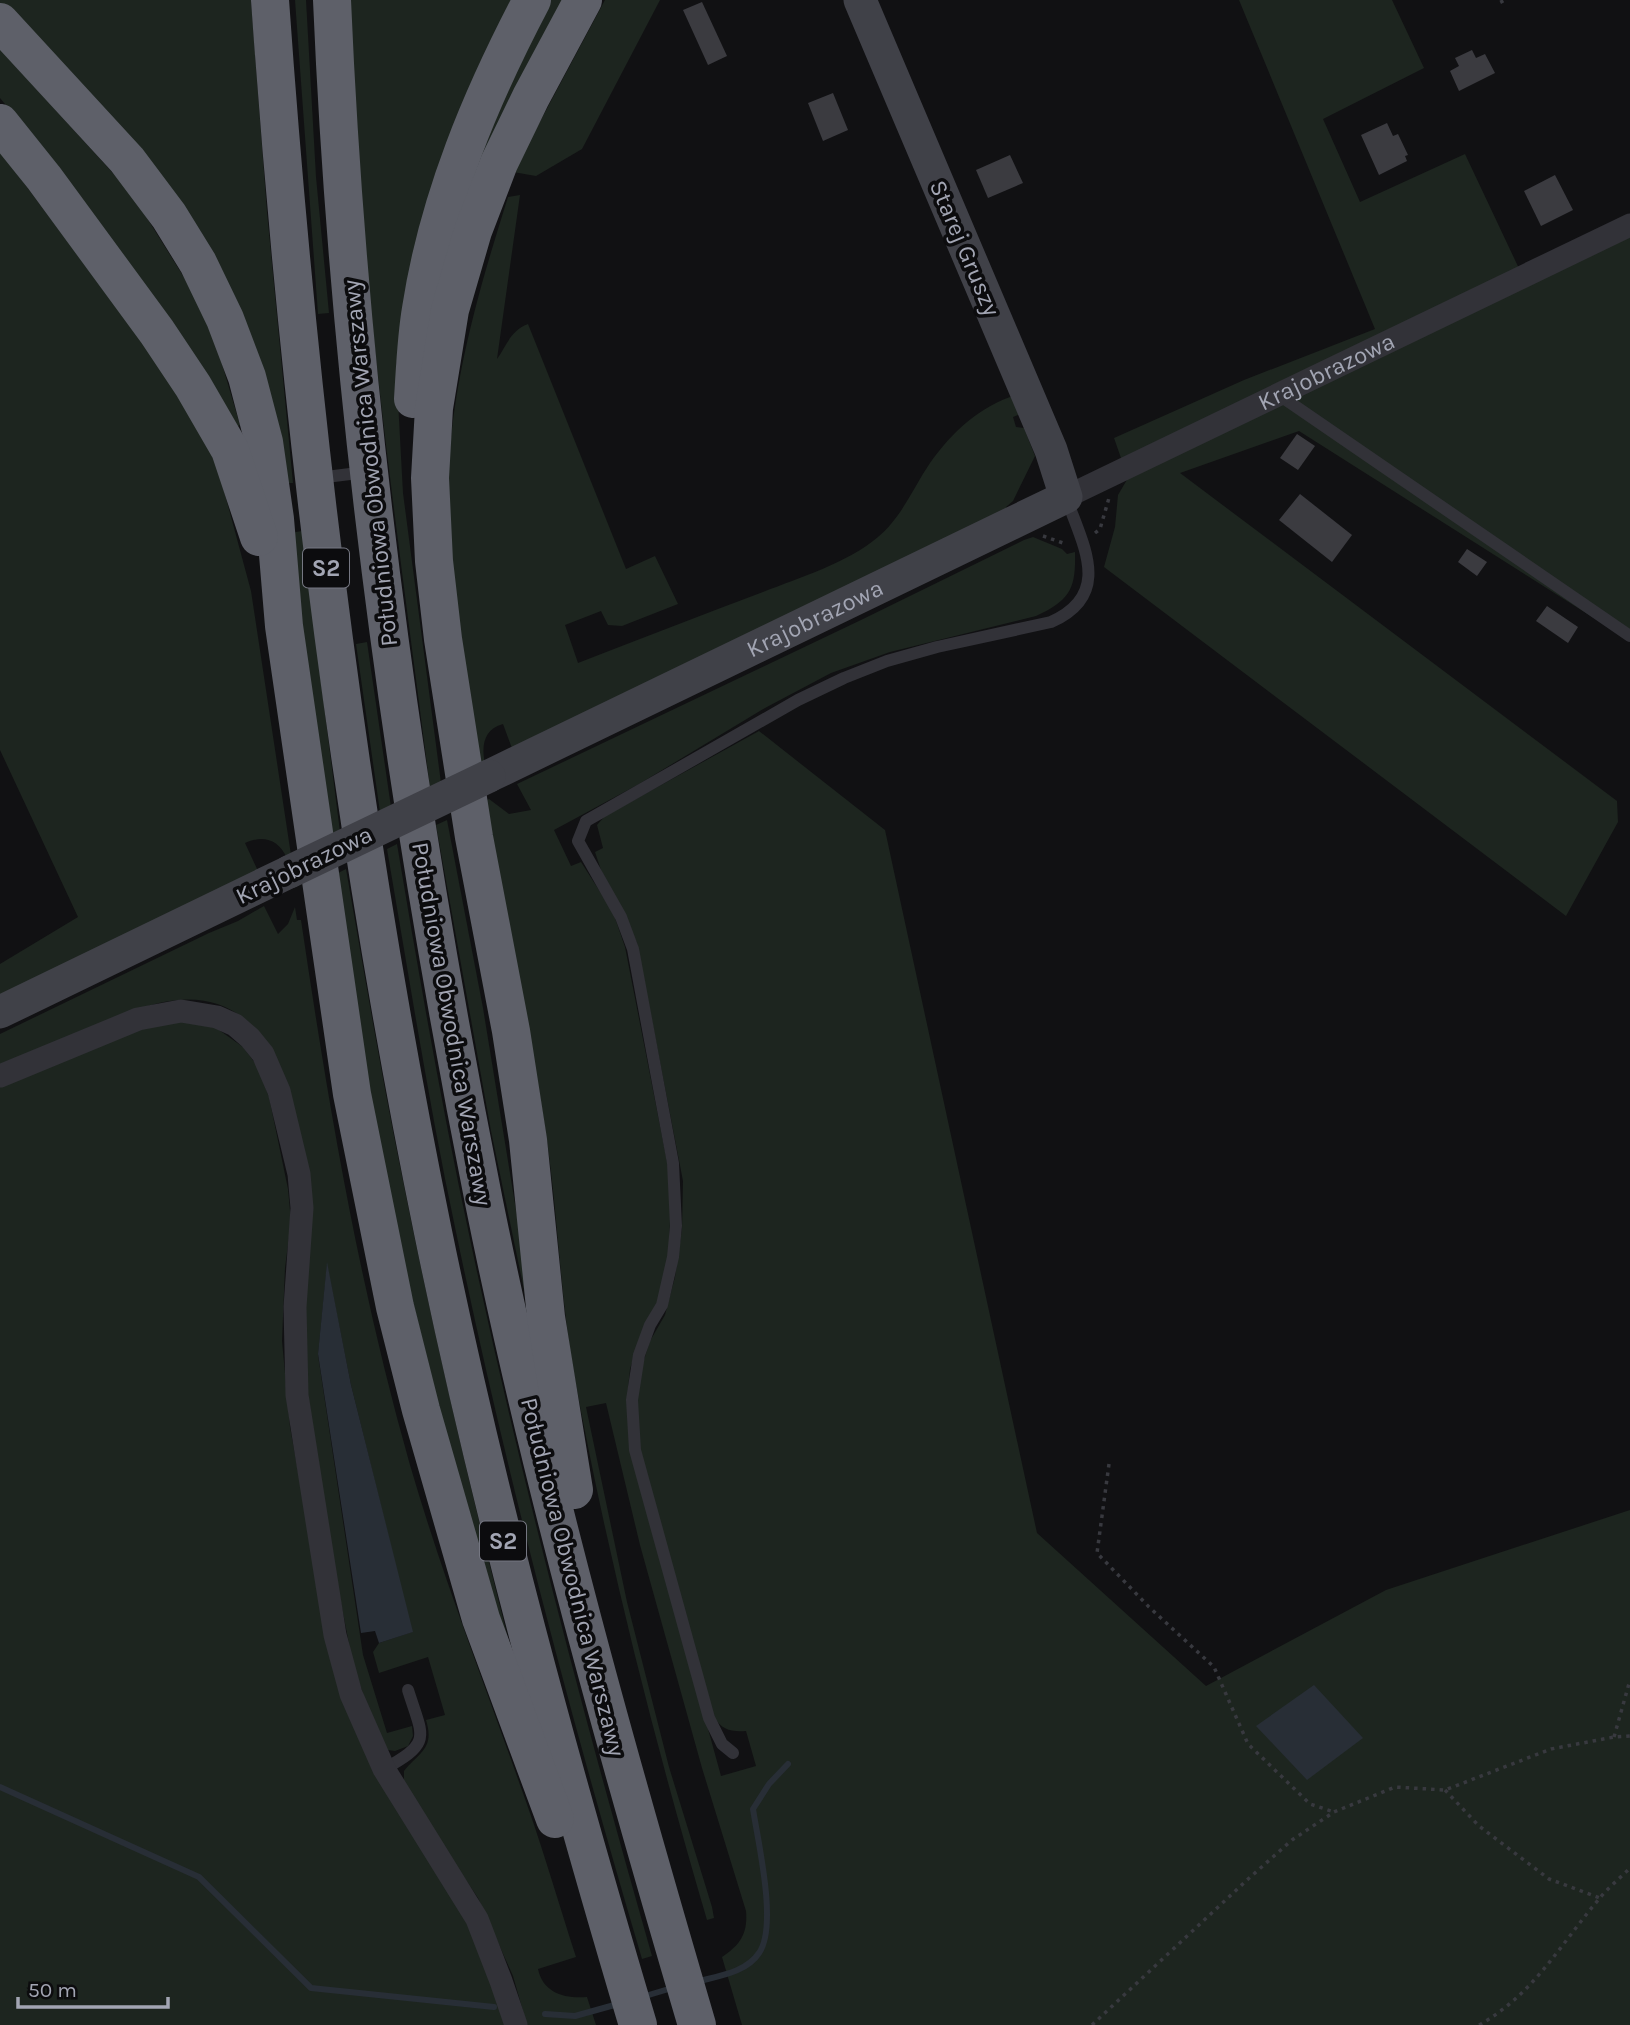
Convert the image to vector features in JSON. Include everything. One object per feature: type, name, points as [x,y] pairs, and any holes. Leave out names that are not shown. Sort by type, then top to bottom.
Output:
[{"type":"highway","name":"S2","points":[[270,0],[314,479],[359,811],[433,1232],[503,1540],[549,1717],[638,2025]]},
{"type":"highway","name":"Południowa Obwodnica Warszawy","points":[[332,0],[345,220],[369,472],[402,743],[443,983],[484,1203],[544,1468],[626,1785],[697,2025]]},
{"type":"highway","points":[[456,729],[428,599],[418,524],[412,415],[416,354],[430,260],[450,189],[476,116],[532,0]]},
{"type":"highway","points":[[583,0],[499,163],[472,231],[450,310],[434,408],[430,478],[434,561],[456,729],[513,1045],[530,1153],[546,1317],[626,1785]]},
{"type":"highway","points":[[0,22],[127,160],[169,216],[198,263],[220,307],[247,377],[264,442],[275,519],[284,626],[352,1094],[402,1333],[421,1410],[481,1619],[549,1806],[614,1945]]},
{"type":"highway","points":[[0,123],[44,178],[157,332],[193,386],[230,450],[254,519],[284,626]]},
{"type":"street","name":"Starej Gruszy","points":[[860,0],[1051,450],[1066,497]]},
{"type":"street","name":"Krajobrazowa","points":[[0,1012],[1630,225]]},
{"type":"street","points":[[0,1076],[138,1020],[181,1011],[217,1017],[235,1026],[250,1038],[263,1054],[279,1091],[299,1174],[302,1208],[295,1307],[297,1395],[335,1635],[351,1694],[384,1769],[477,1919],[516,2025]]},
{"type":"lane","points":[[1279,395],[1630,636]]},
{"type":"lane","points":[[314,479],[369,472]]},
{"type":"lane","points":[[733,1753],[722,1744],[709,1718],[635,1450],[632,1400],[639,1354],[650,1325],[662,1305],[673,1257],[676,1226],[673,1163],[633,949],[621,917],[578,841],[586,821],[797,701],[844,678],[937,647],[1051,622],[1065,616],[1078,605],[1090,578],[1088,558],[1066,497]]},
{"type":"lane","points":[[384,1769],[417,1748],[421,1737],[408,1690]]},
{"type":"path","points":[[1094,534],[1100,529],[1112,489]]},
{"type":"path","points":[[1109,1464],[1097,1553],[1149,1607],[1214,1667],[1248,1744],[1310,1804],[1334,1812]]},
{"type":"path","points":[[1614,1737],[1630,1680]]},
{"type":"path","points":[[1092,2025],[1292,1840],[1334,1812],[1395,1787],[1445,1790],[1551,1749],[1630,1736]]},
{"type":"path","points":[[1445,1790],[1479,1826],[1549,1879],[1600,1898]]},
{"type":"path","points":[[1479,2025],[1526,1992],[1569,1941],[1600,1898],[1630,1868]]},
{"type":"shaded area","points":[[0,0],[251,0],[267,212],[293,483],[284,483],[272,426],[101,113]]},
{"type":"shaded area","points":[[295,0],[306,0],[316,177],[329,313],[318,314]]},
{"type":"shaded area","points":[[349,0],[515,0],[396,364],[403,493],[441,783],[430,788],[372,325],[358,170]]},
{"type":"shaded area","points":[[547,0],[568,0],[454,225],[475,153]]},
{"type":"shaded area","points":[[605,0],[660,0],[582,149],[536,176],[513,172]]},
{"type":"shaded area","points":[[1239,0],[1392,0],[1424,68],[1323,119],[1360,202],[1465,154],[1523,277],[1630,225],[1630,641],[1299,431],[1180,473],[1617,801],[1618,822],[1566,916],[1104,567],[1115,527],[1118,495],[1128,478],[1114,438],[1244,380],[1375,329]]},
{"type":"shaded area","points":[[0,49],[132,194],[200,303],[217,347],[240,425],[232,430],[25,128],[0,98]]},
{"type":"shaded area","points":[[0,151],[166,373],[216,461],[251,591],[291,855],[287,858],[275,843],[269,840],[258,839],[245,843],[258,871],[0,998],[0,964],[78,917],[0,750]]},
{"type":"shaded area","points":[[520,195],[497,359],[513,334],[528,324],[626,569],[655,556],[678,604],[622,626],[608,625],[601,611],[565,625],[578,663],[808,575],[853,554],[878,537],[894,521],[930,463],[957,431],[990,406],[1016,395],[1021,409],[1018,415],[1013,417],[1016,427],[1024,428],[1035,456],[1013,501],[1006,507],[1008,514],[513,751],[503,724],[497,726],[485,739],[485,763],[479,766],[451,561],[448,492],[450,454],[460,379],[476,305],[508,197]]},
{"type":"shaded area","points":[[302,531],[340,832],[329,837],[290,533]]},
{"type":"shaded area","points":[[1033,537],[1062,549],[1067,554],[1075,552],[1072,584],[1069,592],[1057,604],[1036,616],[890,652],[831,673],[554,830],[571,866],[581,862],[613,912],[625,947],[671,1182],[669,1257],[657,1303],[638,1343],[630,1369],[627,1399],[671,1594],[721,1776],[756,1766],[746,1731],[727,1729],[714,1717],[640,1452],[637,1402],[641,1369],[650,1341],[665,1315],[675,1277],[682,1229],[683,1181],[637,943],[595,852],[603,848],[597,825],[605,816],[759,731],[885,830],[1037,1533],[1206,1686],[1386,1590],[1630,1510],[1630,2025],[742,2025],[722,1957],[734,1948],[741,1938],[746,1926],[746,1911],[702,1768],[640,1545],[606,1403],[586,1407],[627,1602],[669,1767],[712,1907],[714,1918],[707,1920],[651,1717],[617,1581],[587,1443],[569,1344],[550,1164],[539,1092],[485,801],[489,799],[509,814],[531,810],[517,784]]},
{"type":"shaded area","points":[[367,642],[391,807],[380,812],[356,644]]},
{"type":"shaded area","points":[[447,820],[483,1008],[532,1308],[528,1309],[491,1131],[436,825]]},
{"type":"shaded area","points":[[397,844],[440,1091],[490,1329],[555,1599],[652,1956],[642,1959],[590,1779],[542,1597],[476,1324],[437,1137],[387,849]]},
{"type":"shaded area","points":[[346,869],[415,1238],[515,1666],[477,1561],[400,1249],[378,1141],[336,874]]},
{"type":"shaded area","points":[[264,906],[278,934],[288,924],[295,907],[297,920],[301,920],[346,1194],[392,1398],[435,1545],[527,1803],[576,1957],[538,1969],[545,1984],[556,1993],[587,1997],[596,2025],[527,2025],[513,1976],[478,1898],[404,1788],[404,1771],[427,1744],[426,1720],[445,1715],[428,1657],[379,1673],[373,1652],[379,1643],[412,1632],[351,1385],[327,1265],[318,1355],[363,1655],[387,1733],[412,1726],[413,1736],[408,1746],[395,1751],[388,1750],[377,1735],[353,1664],[334,1567],[305,1374],[287,1086],[268,1045],[256,1029],[224,1006],[205,1001],[183,1000],[159,1003],[132,1011],[0,1066],[0,1034],[238,921]]},
{"type":"shaded area","points":[[177,1020],[212,1025],[243,1047],[258,1067],[269,1097],[288,1189],[291,1221],[285,1268],[282,1341],[290,1427],[327,1633],[465,1909],[507,2025],[0,2025],[0,1086],[124,1032]]},
{"type":"shaded area","points":[[327,1262],[351,1385],[413,1632],[379,1643],[375,1631],[361,1633],[318,1354]]},
{"type":"shaded area","points":[[1314,1685],[1363,1738],[1307,1780],[1256,1726]]},
{"type":"building","points":[[702,2],[727,56],[708,65],[683,10]]},
{"type":"building","points":[[1472,50],[1476,58],[1485,54],[1495,73],[1459,91],[1450,71],[1459,66],[1455,58]]},
{"type":"building","points":[[833,93],[848,130],[823,141],[808,103]]},
{"type":"building","points":[[1387,123],[1393,136],[1398,134],[1408,155],[1405,156],[1407,161],[1379,175],[1361,135]]},
{"type":"building","points":[[1010,155],[1023,183],[988,198],[976,170]]},
{"type":"building","points":[[1555,175],[1573,210],[1541,226],[1524,191]]},
{"type":"building","points":[[1297,434],[1315,446],[1298,470],[1280,458]]},
{"type":"building","points":[[1300,494],[1352,535],[1332,562],[1279,520]]},
{"type":"building","points":[[1467,549],[1487,562],[1477,576],[1458,562]]},
{"type":"building","points":[[1547,606],[1578,627],[1568,643],[1536,621]]},
{"type":"waterway","points":[[696,1982],[739,1969],[759,1953],[767,1924],[767,1904],[753,1809],[769,1784],[788,1764]]},
{"type":"waterway","points":[[0,1787],[199,1877],[311,1988],[494,2007]]},
{"type":"waterway","points":[[642,1997],[672,1988]]},
{"type":"waterway","points":[[545,2014],[575,2016],[618,2004]]}]
